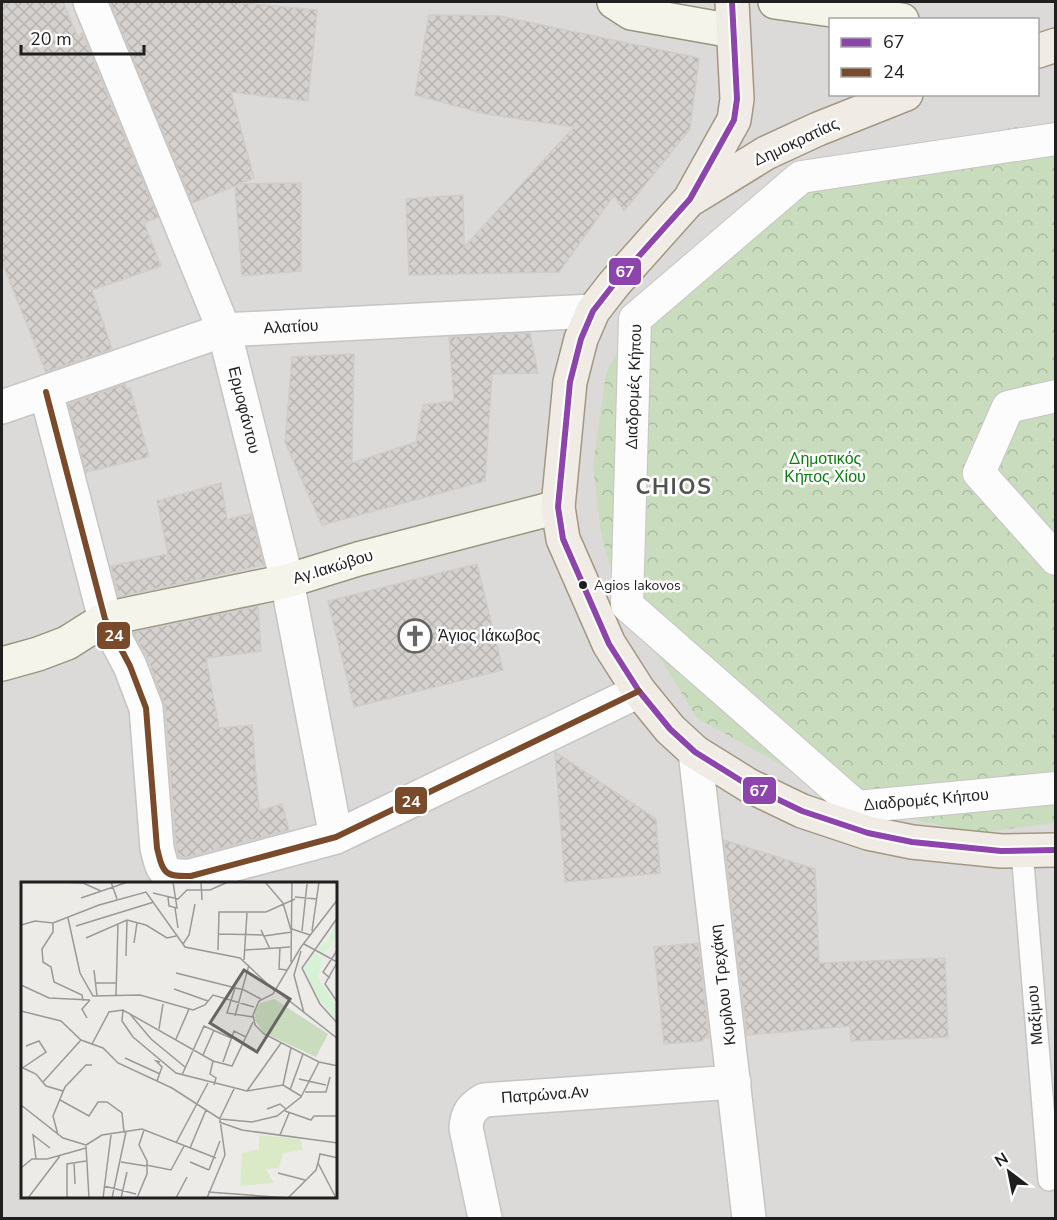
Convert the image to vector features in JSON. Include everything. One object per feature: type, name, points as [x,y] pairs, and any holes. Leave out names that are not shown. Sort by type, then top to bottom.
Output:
[{"type":"main road","points":[[614,2],[631,13],[733,16],[737,99],[734,120],[690,199],[621,275],[593,311],[581,339],[570,382],[558,507],[563,539],[609,644],[639,691],[670,729],[694,752],[748,785],[793,807],[868,832],[912,842],[1001,851],[1056,850]]},
{"type":"main road","points":[[775,2],[888,18]]},
{"type":"main road","points":[[1039,39],[1056,43]]},
{"type":"main road","points":[[1039,51],[1056,43]]},
{"type":"main road","name":"Δημοκρατίας","points":[[690,199],[766,153],[818,129],[901,96]]},
{"type":"main road","name":"Αγ.Ιακώβου","points":[[105,619],[287,581],[358,559],[558,507]]},
{"type":"main road","points":[[2,663],[38,654],[67,643],[105,619]]},
{"type":"street","name":"Ερμοφάντου","points":[[90,2],[224,330],[287,581],[336,837]]},
{"type":"street","name":"Διαδρομές Κήπου","points":[[1056,139],[801,177],[635,319],[627,605],[857,807],[1056,788]]},
{"type":"street","name":"Αλατίου","points":[[2,407],[224,330],[593,311]]},
{"type":"street","points":[[46,392],[105,619],[130,666],[146,708],[158,848],[163,870],[171,876],[191,876],[336,837],[639,691]]},
{"type":"street","points":[[1056,396],[1008,407],[979,473],[1056,559]]},
{"type":"street","name":"Κυρίλου Τρεχάκη","points":[[694,752],[749,1218]]},
{"type":"street","name":"Πατρώνα.Αν","points":[[485,1218],[466,1128],[467,1116],[474,1106],[484,1100],[734,1082]]},
{"type":"lane","name":"Μαξίμου","points":[[1022,850],[1049,1180]]},
{"type":"shaded area","points":[[2,2],[1055,2],[1055,1218],[2,1218]]},
{"type":"green space","name":"Δημοτικός Κήπος Χίου","points":[[1014,127],[1055,130],[1055,823],[976,833],[857,807],[697,718],[616,587],[601,534],[593,465],[606,373],[635,319],[801,177]]},
{"type":"building","points":[[2,2],[63,2],[78,38],[82,33],[158,217],[144,223],[161,266],[92,290],[112,349],[46,372],[2,262]]},
{"type":"building","points":[[110,2],[234,2],[317,10],[308,101],[231,92],[254,178],[239,184],[301,183],[301,271],[242,276],[235,186],[192,203]]},
{"type":"building","points":[[429,15],[500,16],[699,58],[690,129],[624,211],[614,195],[559,272],[409,275],[406,199],[463,195],[464,247],[574,127],[486,114],[415,95]]},
{"type":"building","points":[[530,333],[538,373],[492,374],[485,481],[322,525],[285,442],[292,357],[354,354],[352,463],[416,442],[423,405],[454,401],[449,337]]},
{"type":"building","points":[[125,384],[126,389],[130,388],[149,457],[86,472],[68,404]]},
{"type":"building","points":[[221,483],[227,519],[251,514],[264,565],[119,597],[111,566],[168,554],[157,501]]},
{"type":"building","name":"Άγιος Ιάκωβος","points":[[477,564],[503,670],[354,707],[328,601]]},
{"type":"building","points":[[258,606],[261,651],[206,658],[219,728],[252,725],[259,811],[282,804],[289,830],[188,857],[179,857],[176,845],[165,706],[148,659],[133,632]]},
{"type":"building","points":[[555,752],[656,819],[660,873],[565,882]]},
{"type":"building","points":[[724,840],[815,869],[819,963],[945,958],[948,1037],[851,1041],[850,1026],[747,1035]]},
{"type":"building","points":[[698,943],[709,1038],[703,1038],[703,1041],[664,1044],[654,947]]},
{"type":"transit line","name":"67","points":[[732,2],[737,99],[734,120],[690,199],[614,284],[593,311],[581,339],[570,382],[558,507],[563,539],[609,644],[639,691],[670,729],[695,752],[748,785],[802,811],[868,833],[912,842],[1001,851],[1056,850]]},
{"type":"transit line","name":"24","points":[[46,392],[105,619],[130,666],[146,708],[157,848],[166,872],[175,876],[191,876],[336,837],[639,691]]},
{"type":"place","name":"Agios Iakovos","points":[[583,585]]},
{"type":"place","name":"Άγιος Ιάκωβος","points":[[415,636]]},
{"type":"district","name":"CHIOS","points":[[674,487]]}]
